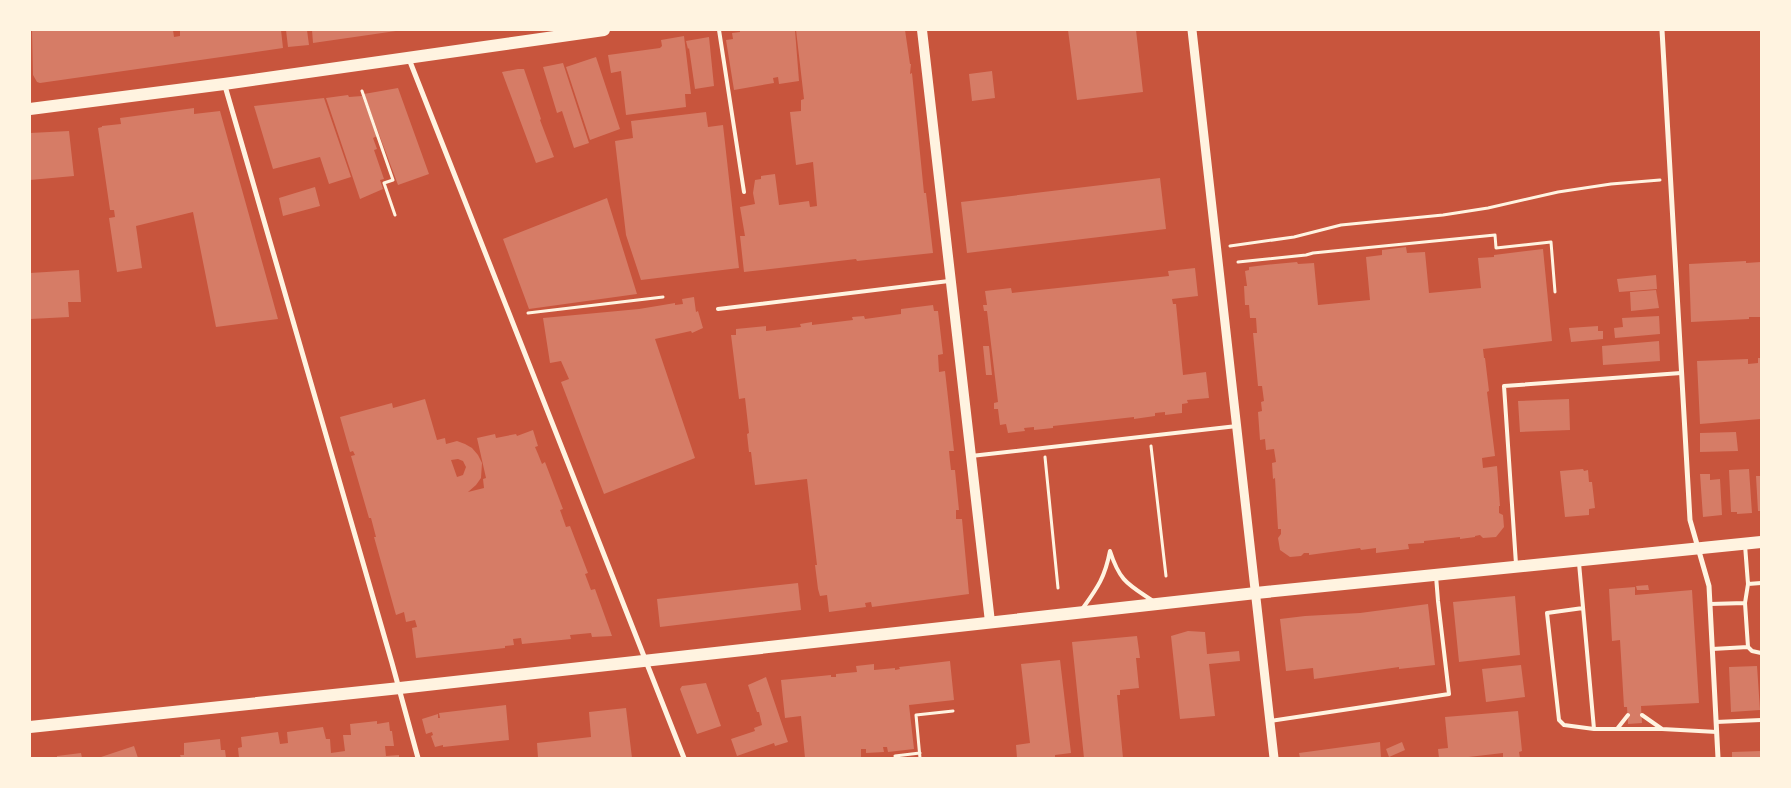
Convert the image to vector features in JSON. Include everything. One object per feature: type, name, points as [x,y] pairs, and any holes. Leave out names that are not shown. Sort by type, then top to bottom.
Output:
[{"type":"main road","points":[[30,109],[409,58],[577,32],[604,30]]},
{"type":"main road","points":[[922,30],[990,622]]},
{"type":"main road","points":[[30,727],[1256,593],[1761,542]]},
{"type":"street","points":[[1192,30],[1274,758]]},
{"type":"street","points":[[1662,30],[1690,520],[1709,586],[1718,758]]},
{"type":"street","points":[[409,58],[684,758]]},
{"type":"street","points":[[224,84],[400,688],[418,758]]},
{"type":"lane","points":[[719,30],[744,192]]},
{"type":"lane","points":[[718,309],[951,281]]},
{"type":"lane","points":[[1516,567],[1504,386],[1681,373]]},
{"type":"lane","points":[[971,456],[1237,426]]},
{"type":"lane","points":[[1745,544],[1748,584],[1745,603],[1748,647],[1752,651],[1761,653]]},
{"type":"lane","points":[[1080,612],[1101,583],[1107,568],[1110,551],[1115,568],[1124,581],[1157,604]]},
{"type":"lane","points":[[1579,560],[1594,729]]},
{"type":"lane","points":[[1270,721],[1449,694],[1436,575]]},
{"type":"lane","points":[[1748,584],[1761,583]]},
{"type":"lane","points":[[1710,604],[1745,603]]},
{"type":"lane","points":[[1582,608],[1547,613],[1558,720],[1564,725],[1594,729],[1662,729],[1716,732]]},
{"type":"lane","points":[[1712,649],[1748,647]]},
{"type":"lane","points":[[1616,730],[1628,715]]},
{"type":"lane","points":[[1642,716],[1662,729]]},
{"type":"lane","points":[[1716,722],[1761,720]]},
{"type":"path","points":[[362,91],[393,180],[384,183],[395,215]]},
{"type":"path","points":[[1217,248],[1281,240],[1341,225],[1443,215],[1488,208],[1558,192],[1611,184],[1670,180]]},
{"type":"path","points":[[1238,262],[1495,235],[1496,248],[1551,242],[1556,292]]},
{"type":"path","points":[[528,313],[663,297]]},
{"type":"path","points":[[1150,436],[1166,576]]},
{"type":"path","points":[[1044,448],[1058,588]]},
{"type":"path","points":[[920,758],[916,715],[953,711]]},
{"type":"path","points":[[897,758],[895,756],[920,753]]},
{"type":"building","points":[[32,30],[173,30],[174,37],[180,36],[180,30],[281,30],[283,48],[40,83],[37,82],[33,75]]},
{"type":"building","points":[[286,30],[307,30],[309,45],[288,47]]},
{"type":"building","points":[[312,30],[396,30],[396,31],[313,43]]},
{"type":"building","points":[[740,30],[795,30],[799,81],[779,84],[778,77],[773,78],[774,83],[734,90],[726,40],[733,39],[732,33],[740,32]]},
{"type":"building","points":[[796,30],[905,30],[911,64],[910,74],[912,73],[924,193],[926,193],[933,253],[857,261],[856,259],[744,272],[740,236],[745,236],[740,207],[755,204],[753,193],[755,180],[761,179],[761,176],[775,174],[779,205],[809,201],[810,207],[817,206],[813,162],[796,165],[790,112],[801,111],[801,100],[804,99]]},
{"type":"building","points":[[1068,30],[1136,30],[1143,92],[1077,100]]},
{"type":"building","points":[[684,36],[691,94],[685,94],[686,107],[626,115],[621,71],[611,73],[608,55],[660,48],[662,46],[661,40]]},
{"type":"building","points":[[709,37],[714,86],[695,89],[689,48],[686,41]]},
{"type":"building","points":[[596,57],[620,129],[590,140],[566,67]]},
{"type":"building","points":[[563,63],[589,143],[574,148],[562,111],[557,113],[543,67]]},
{"type":"building","points":[[524,69],[554,157],[536,163],[502,72]]},
{"type":"building","points":[[992,71],[995,98],[972,101],[969,74]]},
{"type":"building","points":[[398,88],[429,174],[398,185],[364,94]]},
{"type":"building","points":[[348,95],[349,97],[362,96],[377,136],[373,138],[377,149],[374,150],[384,179],[380,180],[383,189],[360,199],[326,98]]},
{"type":"building","points":[[324,98],[351,177],[329,184],[320,157],[273,169],[254,106]]},
{"type":"building","points":[[194,108],[194,114],[220,111],[278,319],[216,327],[193,212],[136,226],[142,268],[117,272],[109,218],[115,217],[114,210],[110,210],[98,128],[121,124],[120,118]]},
{"type":"building","points":[[706,112],[708,127],[723,125],[739,268],[641,280],[626,235],[615,141],[633,138],[631,121]]},
{"type":"building","points":[[69,131],[74,176],[30,180],[30,133]]},
{"type":"building","points":[[1160,178],[1166,229],[967,253],[961,202]]},
{"type":"building","points":[[315,187],[320,206],[283,216],[279,198]]},
{"type":"building","points":[[607,198],[637,294],[529,309],[503,239]]},
{"type":"building","points":[[1406,247],[1407,253],[1425,252],[1429,293],[1481,288],[1478,258],[1543,249],[1552,341],[1483,349],[1495,456],[1482,458],[1483,468],[1497,466],[1499,513],[1503,515],[1504,527],[1496,537],[1483,538],[1480,535],[1460,539],[1460,537],[1424,541],[1424,543],[1408,544],[1409,549],[1376,553],[1376,548],[1361,550],[1360,548],[1309,555],[1309,553],[1304,553],[1301,556],[1290,557],[1280,550],[1278,538],[1281,534],[1281,529],[1278,529],[1275,478],[1273,479],[1272,463],[1276,462],[1274,449],[1266,450],[1265,439],[1260,440],[1258,412],[1262,411],[1261,402],[1264,401],[1262,386],[1258,386],[1253,333],[1257,333],[1256,318],[1250,318],[1249,305],[1245,305],[1244,286],[1247,286],[1245,271],[1249,270],[1249,267],[1265,265],[1297,262],[1298,264],[1314,263],[1318,305],[1370,300],[1366,257],[1382,255],[1382,250]]},
{"type":"building","points":[[1746,261],[1746,263],[1761,262],[1761,317],[1691,322],[1689,264]]},
{"type":"building","points":[[1195,268],[1198,296],[1172,299],[1173,304],[1176,304],[1183,375],[1206,372],[1209,398],[1187,400],[1188,403],[1182,404],[1182,413],[1165,415],[1165,412],[1155,413],[1155,416],[1134,419],[1134,417],[1053,426],[1053,428],[1034,430],[1034,427],[1024,428],[1025,431],[1008,433],[1006,424],[1000,425],[998,409],[994,409],[994,403],[998,402],[987,311],[984,311],[983,305],[987,305],[985,291],[1011,288],[1012,293],[1169,276],[1168,271]]},
{"type":"building","points":[[79,270],[81,302],[68,302],[69,317],[30,319],[30,273]]},
{"type":"building","points":[[1656,275],[1657,289],[1619,292],[1617,279]]},
{"type":"building","points":[[1656,290],[1659,308],[1631,311],[1630,292]]},
{"type":"building","points":[[694,297],[696,312],[698,311],[703,328],[692,333],[691,331],[655,339],[695,458],[604,494],[561,382],[569,379],[561,361],[550,363],[543,318],[639,309],[675,303],[675,305],[683,304],[682,299]]},
{"type":"building","points":[[933,305],[934,311],[938,311],[943,354],[938,355],[939,372],[945,371],[954,451],[949,451],[950,461],[951,470],[955,470],[959,510],[956,510],[956,519],[962,519],[969,594],[872,607],[871,602],[865,603],[866,607],[829,612],[827,595],[820,596],[818,589],[807,479],[755,485],[751,452],[749,452],[745,398],[739,399],[731,335],[736,335],[736,329],[766,326],[766,331],[801,327],[800,324],[812,322],[812,325],[853,320],[852,317],[864,316],[865,319],[901,314],[901,309]]},
{"type":"building","points":[[1659,316],[1660,334],[1615,338],[1614,328],[1623,327],[1622,318]]},
{"type":"building","points":[[1598,326],[1598,331],[1603,331],[1603,339],[1571,342],[1569,328]]},
{"type":"building","points":[[1659,341],[1660,361],[1603,365],[1602,346]]},
{"type":"building","points":[[983,346],[989,346],[992,375],[986,375]]},
{"type":"building","points":[[1758,358],[1761,358],[1761,419],[1700,424],[1697,361],[1748,359],[1748,364],[1758,363]]},
{"type":"building","points":[[425,399],[437,440],[445,438],[446,444],[457,441],[472,448],[482,463],[481,478],[468,492],[484,488],[483,479],[486,478],[477,438],[495,434],[496,438],[516,434],[517,436],[533,430],[538,446],[535,447],[542,464],[545,462],[563,509],[560,510],[566,527],[570,526],[588,573],[585,574],[591,590],[595,589],[612,636],[592,637],[591,633],[570,635],[571,639],[522,644],[521,638],[513,639],[514,645],[505,646],[505,648],[416,658],[412,628],[417,627],[415,620],[406,622],[404,612],[396,615],[374,537],[376,537],[371,518],[369,518],[351,456],[355,455],[353,451],[350,452],[340,417],[392,403],[393,408]],"holes":[[[458,459],[463,461],[466,467],[463,475],[457,477],[451,460]]]},
{"type":"building","points":[[1569,399],[1570,430],[1520,432],[1518,401]]},
{"type":"building","points":[[1736,432],[1738,451],[1700,452],[1700,433]]},
{"type":"building","points":[[1583,469],[1584,471],[1588,470],[1589,482],[1592,482],[1595,508],[1589,509],[1589,515],[1565,517],[1560,471]]},
{"type":"building","points":[[1749,469],[1752,513],[1737,514],[1737,512],[1731,512],[1729,470]]},
{"type":"building","points":[[1700,474],[1710,474],[1710,480],[1720,479],[1722,515],[1703,517]]},
{"type":"building","points":[[1756,476],[1761,476],[1761,511],[1758,511]]},
{"type":"building","points":[[798,583],[801,610],[660,627],[657,599]]},
{"type":"building","points":[[1648,585],[1649,590],[1637,590],[1636,586]]},
{"type":"building","points":[[1635,587],[1635,595],[1692,590],[1699,703],[1641,706],[1642,723],[1628,724],[1627,707],[1624,707],[1620,640],[1612,641],[1609,589]]},
{"type":"building","points":[[1515,596],[1520,655],[1459,662],[1453,602]]},
{"type":"building","points":[[1428,604],[1435,665],[1399,669],[1399,667],[1314,679],[1313,668],[1286,671],[1280,619],[1360,613]]},
{"type":"building","points":[[1188,631],[1205,632],[1207,654],[1239,651],[1240,661],[1209,664],[1215,716],[1180,719],[1171,636]]},
{"type":"building","points":[[1137,636],[1140,658],[1136,658],[1139,688],[1120,690],[1120,695],[1117,695],[1123,758],[1084,758],[1072,642]]},
{"type":"building","points":[[1060,660],[1071,753],[1055,755],[1055,758],[1017,758],[1016,745],[1030,743],[1021,664]]},
{"type":"building","points":[[950,661],[954,700],[909,705],[914,749],[888,752],[887,747],[883,747],[884,752],[866,753],[866,749],[861,749],[861,758],[805,758],[801,716],[785,718],[781,680],[831,675],[831,677],[836,677],[836,674],[857,672],[856,666],[874,664],[874,670],[895,668],[895,670],[900,669],[899,667]]},
{"type":"building","points":[[1521,665],[1525,697],[1486,702],[1482,669]]},
{"type":"building","points":[[1757,666],[1760,710],[1731,712],[1729,667]]},
{"type":"building","points":[[766,677],[788,742],[775,746],[774,743],[737,756],[731,739],[755,731],[754,728],[762,725],[748,685]]},
{"type":"building","points":[[706,683],[721,726],[697,734],[680,689],[682,686]]},
{"type":"building","points":[[506,705],[509,740],[435,747],[431,736],[433,735],[432,732],[426,734],[422,719],[438,714],[438,718],[440,718],[439,713]]},
{"type":"building","points":[[626,708],[632,758],[538,758],[537,743],[591,737],[589,712]]},
{"type":"building","points":[[1518,711],[1522,751],[1519,752],[1520,758],[1503,758],[1503,753],[1460,758],[1439,758],[1438,749],[1448,748],[1445,717]]},
{"type":"building","points":[[377,721],[377,724],[389,722],[390,731],[392,731],[394,746],[385,746],[386,756],[399,755],[399,758],[239,758],[238,748],[242,747],[241,737],[278,732],[280,744],[288,743],[287,732],[323,727],[326,739],[330,739],[331,753],[345,751],[343,735],[351,735],[350,724]]},
{"type":"building","points":[[220,739],[221,750],[225,750],[226,758],[181,758],[180,755],[184,755],[184,743]]},
{"type":"building","points":[[1380,742],[1381,758],[1300,758],[1299,753]]},
{"type":"building","points":[[1402,742],[1405,750],[1389,757],[1386,749]]},
{"type":"building","points":[[134,746],[138,758],[98,758]]},
{"type":"building","points":[[1761,751],[1761,758],[1732,758],[1732,752]]},
{"type":"building","points":[[81,753],[82,758],[57,758],[57,756]]}]
